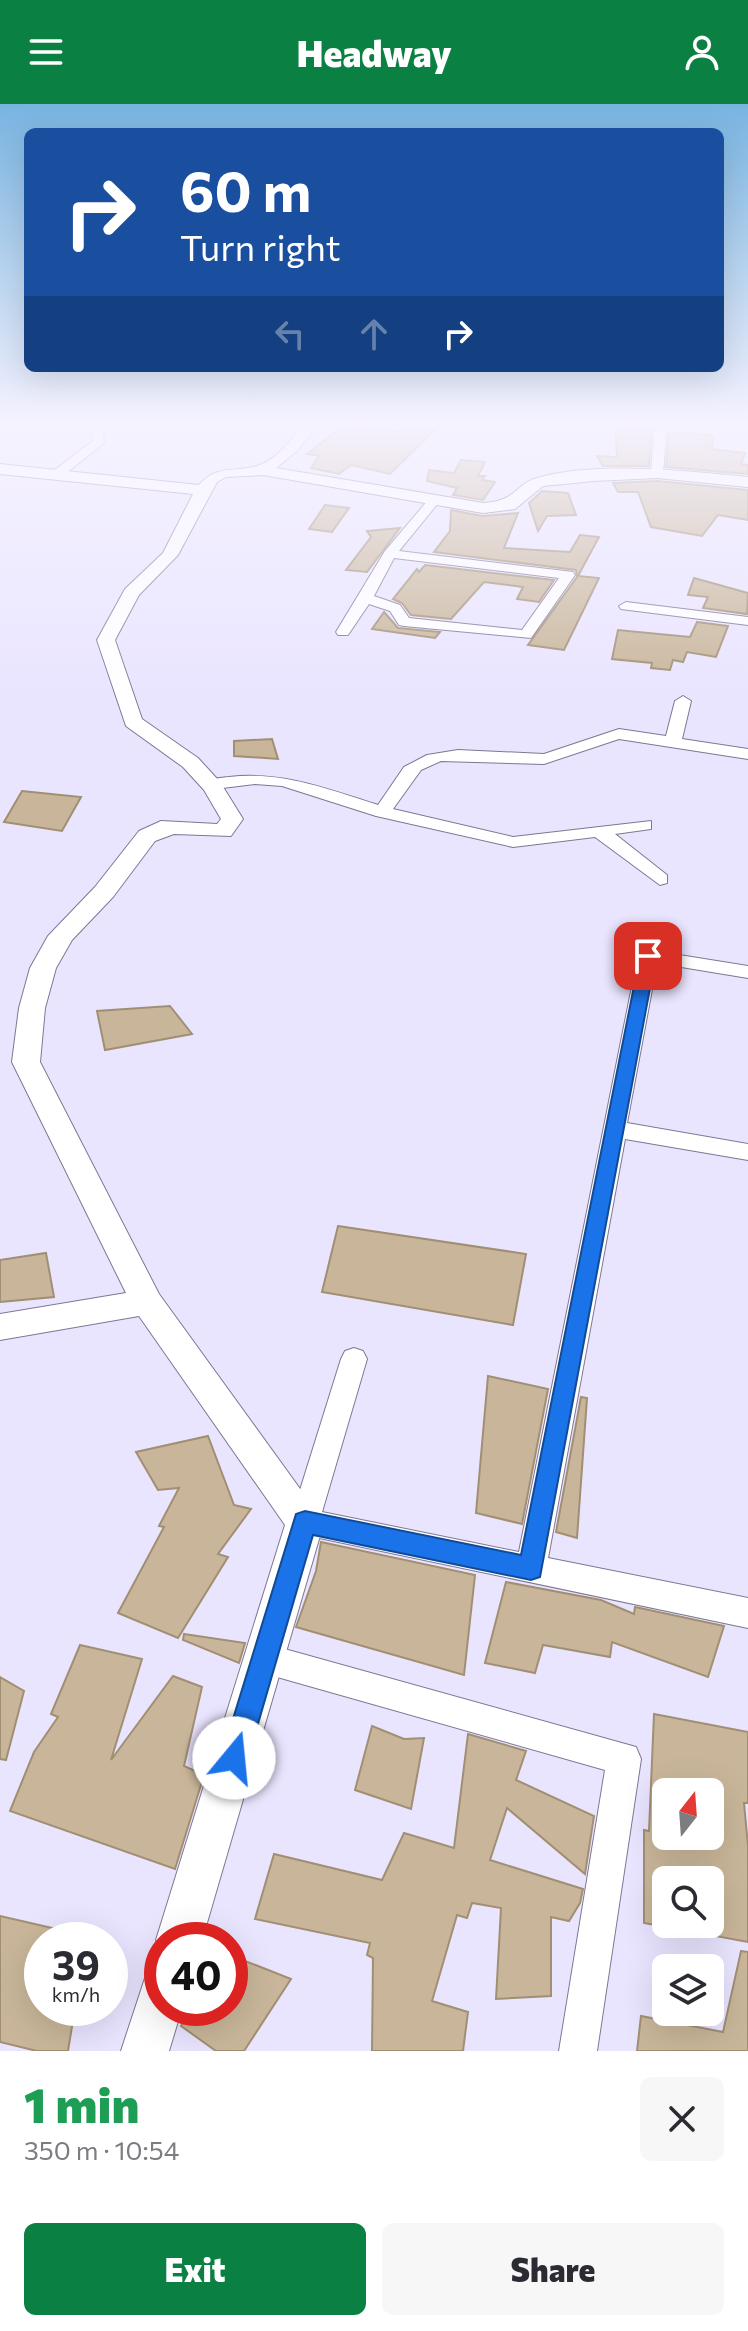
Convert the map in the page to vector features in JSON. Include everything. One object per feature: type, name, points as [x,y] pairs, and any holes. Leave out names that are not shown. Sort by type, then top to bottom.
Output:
[{"type":"street","points":[[191,514],[170,555],[131,593],[106,640],[133,722],[173,745],[214,784],[232,819],[230,826],[223,831],[208,832],[161,828],[147,836],[104,892],[61,936],[43,968],[32,1008],[26,1062],[147,1302],[305,1522],[748,1613]]},
{"type":"street","points":[[343,632],[390,554],[423,514]]},
{"type":"street","points":[[366,598],[395,608],[404,622],[526,635],[568,575],[390,554]]},
{"type":"street","points":[[626,606],[748,621]]},
{"type":"street","points":[[673,742],[683,701]]},
{"type":"street","points":[[382,812],[413,768],[425,759],[447,756],[542,759],[569,754],[601,735],[619,734],[748,754]]},
{"type":"street","points":[[214,784],[255,779],[284,781],[382,812],[513,842],[645,825]]},
{"type":"street","points":[[598,830],[660,879]]},
{"type":"street","points":[[531,1569],[648,956],[748,972]]},
{"type":"street","points":[[615,1129],[748,1152]]},
{"type":"street","points":[[0,1327],[147,1302]]},
{"type":"street","points":[[184,1922],[354,1359]]},
{"type":"street","points":[[263,1658],[624,1759],[578,2051]]},
{"type":"street","points":[[145,2051],[153,2026]]},
{"type":"building","points":[[319,514],[345,514],[332,532],[309,529]]},
{"type":"building","points":[[451,514],[518,514],[504,548],[570,552],[580,535],[599,537],[578,576],[599,578],[564,650],[528,645],[577,577],[576,570],[434,552],[450,531]]},
{"type":"building","points":[[532,514],[576,514],[547,516],[538,531]]},
{"type":"building","points":[[646,514],[748,514],[748,520],[718,515],[702,536],[651,527]]},
{"type":"building","points":[[400,528],[367,572],[346,570],[371,537],[367,531]]},
{"type":"building","points":[[425,565],[554,580],[539,602],[517,599],[523,587],[484,582],[451,619],[411,615],[402,603],[393,599],[417,569],[419,572]]},
{"type":"building","points":[[694,578],[748,593],[747,614],[703,608],[708,597],[688,595]]},
{"type":"building","points":[[384,612],[398,628],[440,632],[435,638],[372,629]]},
{"type":"building","points":[[697,622],[728,626],[716,657],[687,652],[683,662],[673,660],[670,670],[651,668],[652,663],[612,659],[618,630],[690,637]]},
{"type":"building","points":[[272,739],[278,759],[234,756],[234,741]]},
{"type":"building","points":[[22,791],[81,797],[62,831],[4,822]]},
{"type":"building","points":[[170,1006],[192,1034],[105,1050],[97,1011]]},
{"type":"building","points":[[338,1226],[526,1254],[513,1325],[322,1292]]},
{"type":"building","points":[[46,1253],[54,1297],[0,1302],[0,1260]]},
{"type":"building","points":[[488,1376],[548,1389],[522,1524],[476,1513]]},
{"type":"building","points":[[581,1397],[587,1398],[577,1538],[556,1532]]},
{"type":"building","points":[[208,1436],[234,1505],[251,1509],[218,1554],[228,1557],[178,1638],[118,1613],[164,1527],[159,1526],[179,1488],[158,1490],[136,1452]]},
{"type":"building","points":[[321,1542],[475,1575],[464,1675],[296,1627],[316,1571]]},
{"type":"building","points":[[506,1582],[601,1600],[634,1614],[635,1607],[724,1626],[708,1677],[612,1642],[610,1657],[543,1645],[535,1673],[485,1663]]},
{"type":"building","points":[[184,1634],[245,1643],[239,1663],[183,1640]]},
{"type":"building","points":[[80,1645],[142,1659],[111,1760],[173,1676],[202,1687],[184,1766],[204,1775],[175,1869],[10,1811],[34,1752],[58,1717],[51,1714]]},
{"type":"building","points":[[0,1677],[24,1691],[6,1760],[0,1759]]},
{"type":"building","points":[[654,1714],[748,1732],[748,1803],[744,1803],[748,1846],[748,1942],[724,1938],[724,1866],[652,1866],[652,1924],[644,1923],[644,1830],[649,1831]]},
{"type":"building","points":[[372,1726],[404,1739],[424,1738],[411,1809],[355,1790]]},
{"type":"building","points":[[468,1734],[526,1751],[516,1780],[594,1816],[585,1874],[507,1808],[490,1860],[583,1889],[580,1903],[569,1921],[551,1917],[551,1996],[496,1999],[501,1908],[472,1903],[467,1918],[457,1915],[432,2001],[468,2012],[463,2051],[372,2051],[373,1958],[367,1955],[370,1943],[255,1919],[274,1854],[382,1880],[404,1833],[454,1848]]},
{"type":"building","points":[[0,1916],[26,1922],[24,2026],[72,2026],[68,2051],[37,2051],[0,2042]]},
{"type":"building","points":[[741,1951],[748,1952],[748,2051],[637,2051],[641,2016],[652,2018],[652,2026],[692,2026],[723,2032]]},
{"type":"building","points":[[248,1962],[291,1979],[244,2051],[216,2051],[181,2026],[248,2026]]},
{"type":"route","points":[[234,1758],[305,1522],[531,1569],[648,956]]}]
